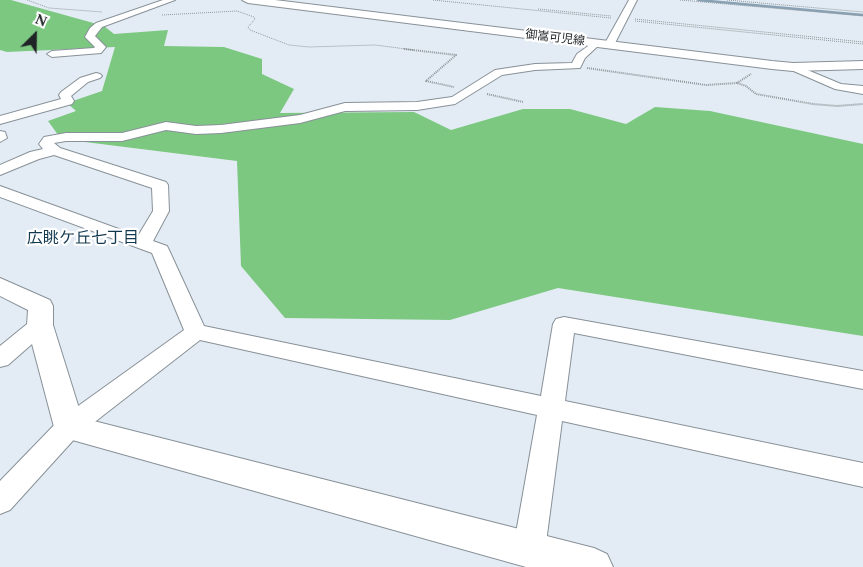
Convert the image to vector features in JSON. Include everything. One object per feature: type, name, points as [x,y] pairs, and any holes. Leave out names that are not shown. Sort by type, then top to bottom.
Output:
[{"type":"main road","name":"御嵩可児線","points":[[248,0],[793,67],[863,65]]},
{"type":"street","points":[[52,54],[97,51],[101,46],[90,37],[93,30],[99,25],[171,0]]},
{"type":"street","points":[[140,243],[148,236],[161,211],[160,185],[54,150],[46,144],[55,138],[122,137],[166,126],[196,130],[221,129],[278,123],[346,107],[417,106],[455,100],[490,76],[504,71],[535,67],[576,66],[580,56],[602,44],[623,19],[633,0]]},
{"type":"street","points":[[793,67],[839,87],[863,90]]},
{"type":"street","points":[[0,120],[68,101],[65,95],[84,80],[96,76]]},
{"type":"street","points":[[0,170],[35,155],[54,150]]},
{"type":"street","points":[[0,191],[160,250],[196,332]]},
{"type":"street","points":[[0,286],[42,306],[40,325],[69,427]]},
{"type":"street","points":[[528,558],[564,324],[863,380]]},
{"type":"street","points":[[0,359],[40,325]]},
{"type":"street","points":[[0,501],[69,427],[196,332],[863,475]]},
{"type":"street","points":[[69,427],[528,558],[594,567]]},
{"type":"path","points":[[27,0],[49,8],[106,12],[142,10],[145,12],[143,15],[237,10],[254,17],[255,19],[248,27],[250,30],[289,45],[299,47],[375,45],[456,55],[426,81],[523,102]]},
{"type":"path","points":[[433,0],[863,43]]},
{"type":"path","points":[[453,0],[623,19]]},
{"type":"path","points":[[680,0],[863,16]]},
{"type":"path","points":[[727,0],[863,12]]},
{"type":"path","points":[[576,66],[706,85],[735,82],[746,86],[756,94],[813,104],[837,106],[863,104]]},
{"type":"green space","points":[[0,0],[11,0],[104,26],[114,34],[168,30],[164,46],[224,47],[262,59],[262,74],[294,89],[280,113],[414,112],[451,130],[523,109],[570,109],[626,124],[655,107],[710,111],[863,144],[863,336],[558,288],[450,320],[285,318],[241,266],[237,161],[61,139],[48,121],[76,111],[67,103],[102,91],[115,47],[7,52],[0,50]]},
{"type":"waterway","points":[[698,0],[863,15]]},
{"type":"district","name":"広眺ケ丘七丁目","points":[[83,240]]}]
